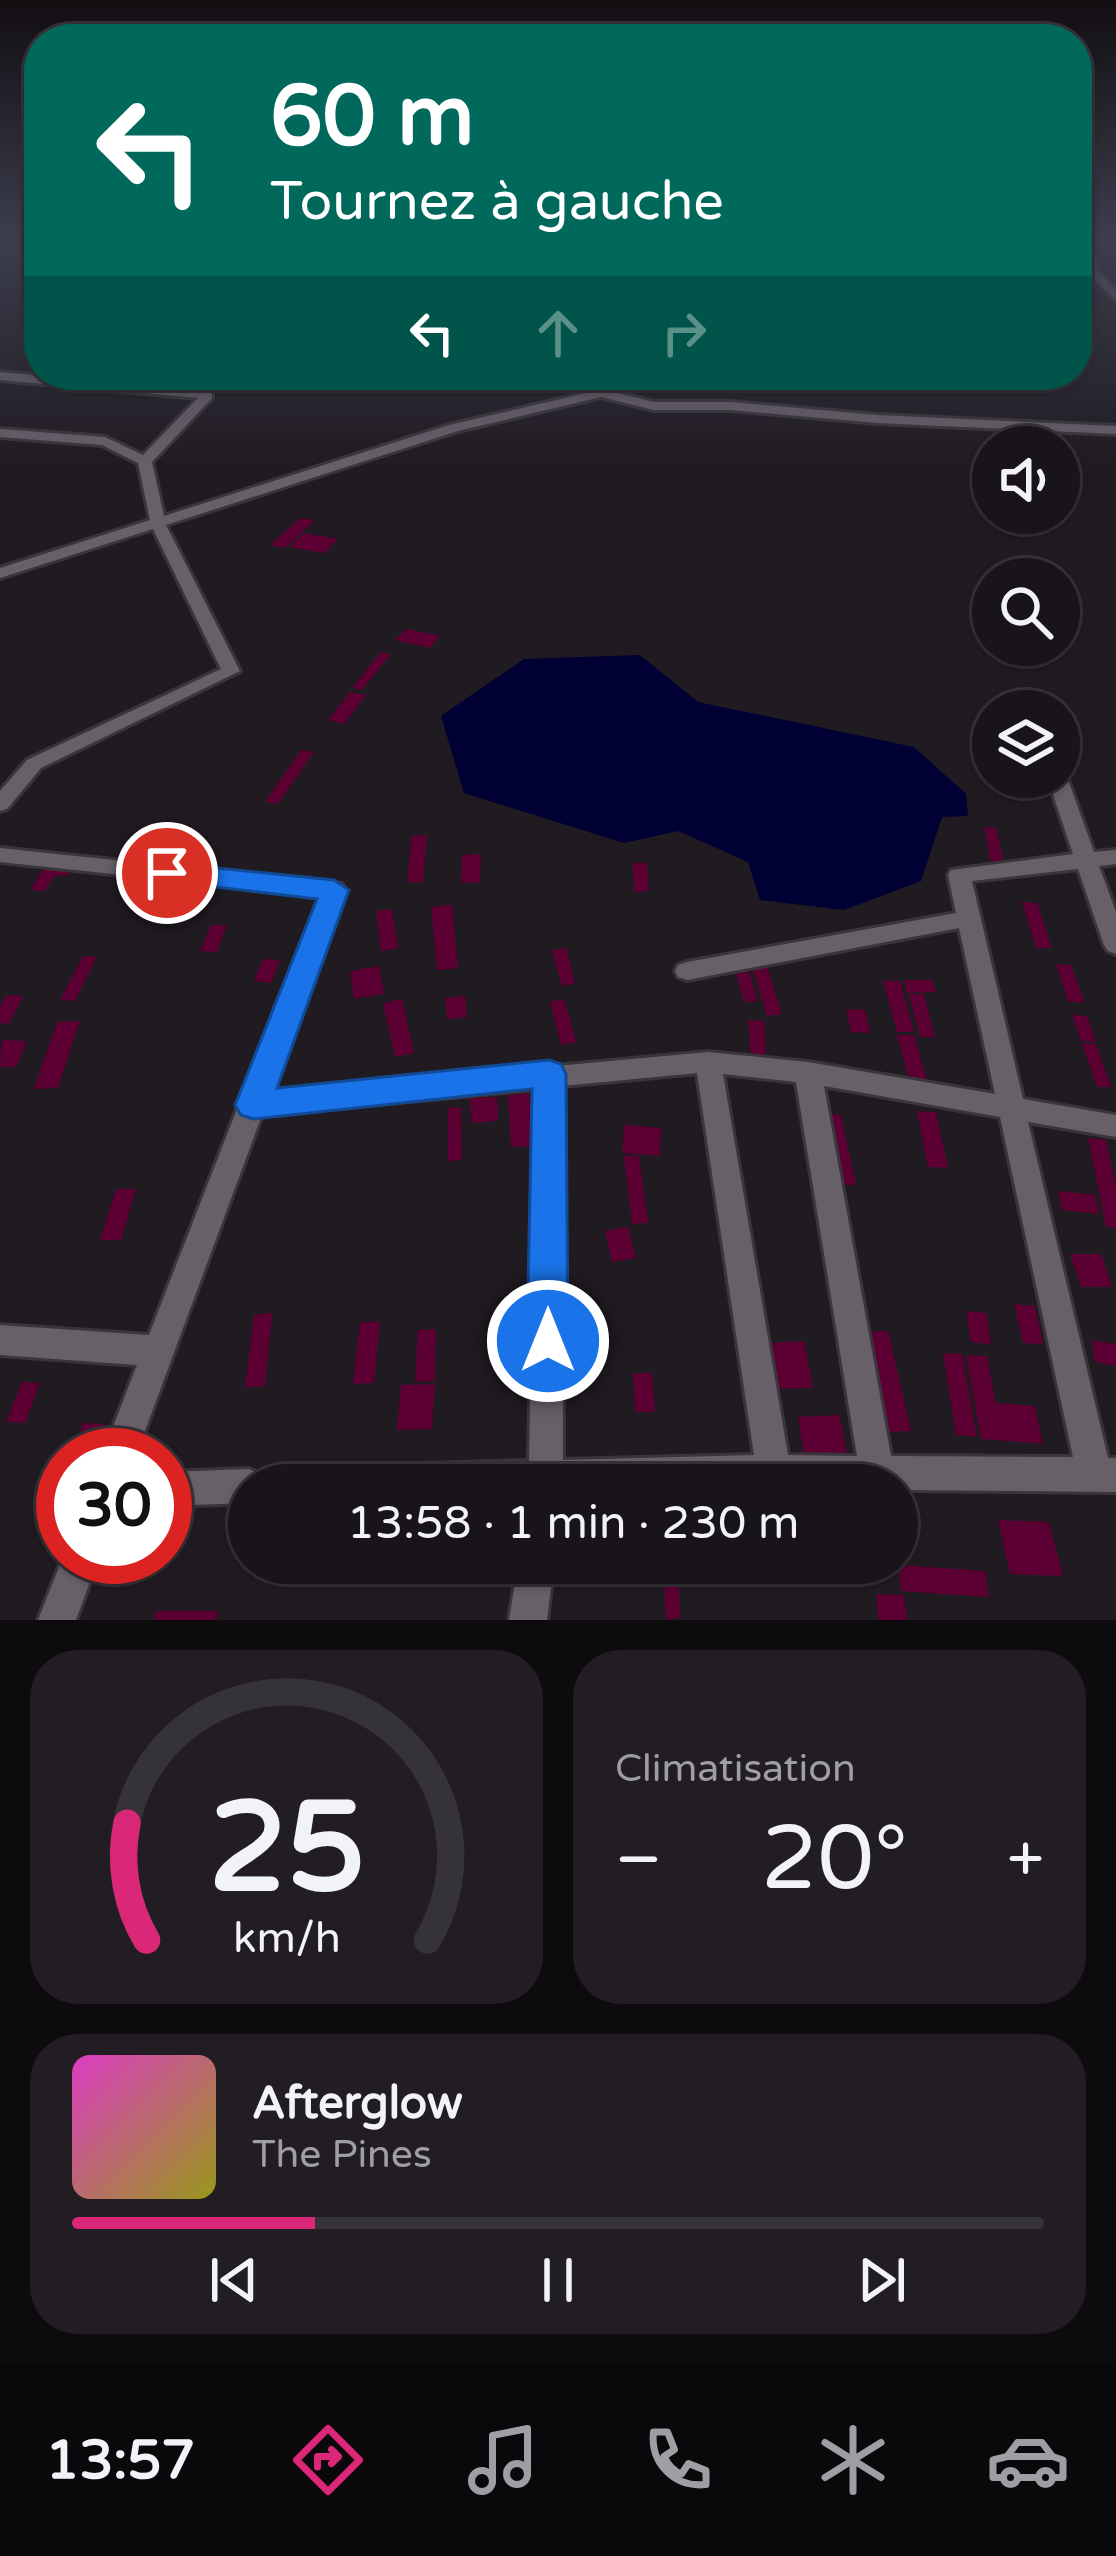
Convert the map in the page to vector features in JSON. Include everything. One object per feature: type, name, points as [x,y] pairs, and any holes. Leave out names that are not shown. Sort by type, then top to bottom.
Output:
[{"type":"street","points":[[145,461],[208,395],[153,390]]},
{"type":"street","points":[[596,390],[653,406],[731,406],[877,419],[1116,430]]},
{"type":"street","points":[[0,573],[159,526],[454,428],[605,392]]},
{"type":"street","points":[[0,433],[105,441],[145,461]]},
{"type":"street","points":[[0,804],[34,764],[231,671],[159,526],[145,461]]},
{"type":"street","points":[[1064,798],[1116,944]]},
{"type":"street","points":[[0,855],[334,890],[129,1428]]},
{"type":"street","points":[[918,1472],[1105,1474],[958,875],[1083,857],[1116,857]]},
{"type":"street","points":[[687,971],[971,918]]},
{"type":"street","points":[[253,1105],[708,1062],[808,1073],[1116,1126]]},
{"type":"street","points":[[708,1062],[774,1464]]},
{"type":"street","points":[[808,1073],[877,1464]]},
{"type":"street","points":[[546,1464],[549,1074]]},
{"type":"street","points":[[0,1340],[159,1352]]},
{"type":"street","points":[[192,1489],[228,1487]]},
{"type":"street","points":[[57,1620],[70,1584]]},
{"type":"street","points":[[528,1620],[533,1584]]},
{"type":"shaded area","points":[[640,655],[698,702],[914,747],[966,794],[968,816],[942,817],[921,881],[844,910],[760,900],[748,862],[678,831],[624,843],[464,793],[441,716],[524,659]]},
{"type":"building","points":[[300,518],[315,520],[285,548],[270,545]]},
{"type":"building","points":[[304,533],[338,539],[324,553],[289,547]]},
{"type":"building","points":[[406,629],[440,636],[430,648],[395,640]]},
{"type":"building","points":[[381,652],[391,654],[362,690],[352,688]]},
{"type":"building","points":[[350,692],[366,695],[344,724],[328,720]]},
{"type":"building","points":[[301,750],[314,752],[278,804],[265,802]]},
{"type":"building","points":[[984,827],[996,828],[1004,863],[991,862]]},
{"type":"building","points":[[427,835],[423,882],[407,882],[412,836]]},
{"type":"building","points":[[481,854],[480,882],[461,883],[462,855]]},
{"type":"building","points":[[633,863],[647,863],[649,891],[634,892]]},
{"type":"building","points":[[45,867],[70,869],[67,876],[55,875],[45,891],[30,890]]},
{"type":"building","points":[[1022,902],[1037,903],[1052,948],[1036,948]]},
{"type":"building","points":[[452,905],[458,968],[437,970],[431,907]]},
{"type":"building","points":[[392,909],[398,948],[381,951],[376,911]]},
{"type":"building","points":[[211,925],[227,925],[217,952],[200,951]]},
{"type":"building","points":[[566,948],[575,984],[562,986],[552,950]]},
{"type":"building","points":[[83,956],[97,957],[75,1001],[60,1000]]},
{"type":"building","points":[[263,959],[280,960],[271,983],[254,981]]},
{"type":"building","points":[[1056,964],[1071,965],[1084,1002],[1068,1002]]},
{"type":"building","points":[[379,966],[384,994],[354,999],[350,971]]},
{"type":"building","points":[[767,966],[782,1014],[767,1016],[752,967]]},
{"type":"building","points":[[748,969],[758,1001],[744,1002],[735,970]]},
{"type":"building","points":[[904,980],[932,980],[936,992],[907,993]]},
{"type":"building","points":[[883,981],[900,981],[914,1032],[897,1032]]},
{"type":"building","points":[[909,994],[924,994],[935,1037],[920,1037]]},
{"type":"building","points":[[7,995],[24,996],[8,1024],[0,1023],[0,1007]]},
{"type":"building","points":[[465,996],[467,1017],[447,1019],[445,998]]},
{"type":"building","points":[[402,999],[414,1053],[395,1057],[383,1003]]},
{"type":"building","points":[[564,999],[576,1042],[561,1045],[550,1002]]},
{"type":"building","points":[[846,1009],[865,1010],[870,1033],[851,1032]]},
{"type":"building","points":[[1072,1015],[1087,1016],[1096,1042],[1081,1041]]},
{"type":"building","points":[[748,1020],[764,1021],[766,1057],[751,1056]]},
{"type":"building","points":[[80,1021],[58,1088],[34,1089],[57,1022]]},
{"type":"building","points":[[897,1035],[914,1035],[927,1081],[909,1081]]},
{"type":"building","points":[[2,1040],[27,1041],[16,1067],[0,1067]]},
{"type":"building","points":[[1082,1043],[1096,1044],[1111,1087],[1097,1087]]},
{"type":"building","points":[[529,1093],[533,1146],[511,1147],[508,1095]]},
{"type":"building","points":[[497,1097],[498,1121],[471,1123],[470,1098]]},
{"type":"building","points":[[461,1107],[462,1160],[448,1161],[448,1108]]},
{"type":"building","points":[[917,1111],[936,1112],[948,1168],[928,1167]]},
{"type":"building","points":[[826,1114],[841,1115],[856,1185],[840,1185]]},
{"type":"building","points":[[624,1125],[661,1128],[660,1156],[622,1153]]},
{"type":"building","points":[[1088,1138],[1106,1140],[1116,1186],[1116,1228],[1106,1227]]},
{"type":"building","points":[[624,1156],[639,1156],[648,1223],[632,1224]]},
{"type":"building","points":[[116,1189],[136,1189],[121,1240],[100,1240]]},
{"type":"building","points":[[1058,1191],[1095,1195],[1099,1214],[1062,1210]]},
{"type":"building","points":[[628,1227],[636,1258],[612,1262],[605,1231]]},
{"type":"building","points":[[1070,1254],[1101,1254],[1112,1287],[1081,1287]]},
{"type":"building","points":[[1014,1304],[1035,1306],[1043,1344],[1023,1343]]},
{"type":"building","points":[[966,1311],[986,1313],[991,1344],[971,1342]]},
{"type":"building","points":[[272,1313],[265,1386],[245,1388],[254,1315]]},
{"type":"building","points":[[360,1322],[380,1322],[374,1383],[353,1384]]},
{"type":"building","points":[[436,1329],[435,1381],[415,1382],[418,1330]]},
{"type":"building","points":[[888,1331],[911,1431],[885,1432],[863,1332]]},
{"type":"building","points":[[1092,1340],[1116,1344],[1116,1366],[1095,1362]]},
{"type":"building","points":[[804,1341],[813,1388],[777,1389],[769,1343]]},
{"type":"building","points":[[943,1353],[962,1354],[977,1437],[956,1435]]},
{"type":"building","points":[[966,1355],[987,1356],[996,1403],[1035,1406],[1043,1444],[981,1439]]},
{"type":"building","points":[[633,1373],[652,1373],[655,1412],[635,1412]]},
{"type":"building","points":[[22,1382],[40,1383],[25,1423],[6,1422]]},
{"type":"building","points":[[435,1384],[432,1429],[397,1430],[401,1385]]},
{"type":"building","points":[[839,1415],[848,1457],[805,1460],[798,1417]]},
{"type":"building","points":[[83,1423],[105,1424],[104,1428],[81,1428]]},
{"type":"building","points":[[998,1520],[1049,1522],[1063,1576],[1010,1574]]},
{"type":"building","points":[[918,1566],[985,1571],[989,1597],[901,1591],[900,1584],[918,1584]]},
{"type":"building","points":[[664,1584],[679,1584],[680,1618],[666,1620]]},
{"type":"building","points":[[876,1594],[904,1595],[907,1620],[879,1620]]},
{"type":"building","points":[[156,1611],[218,1611],[216,1620],[154,1620]]},
{"type":"route","points":[[167,873],[334,890],[253,1105],[549,1074],[548,1341]]}]
